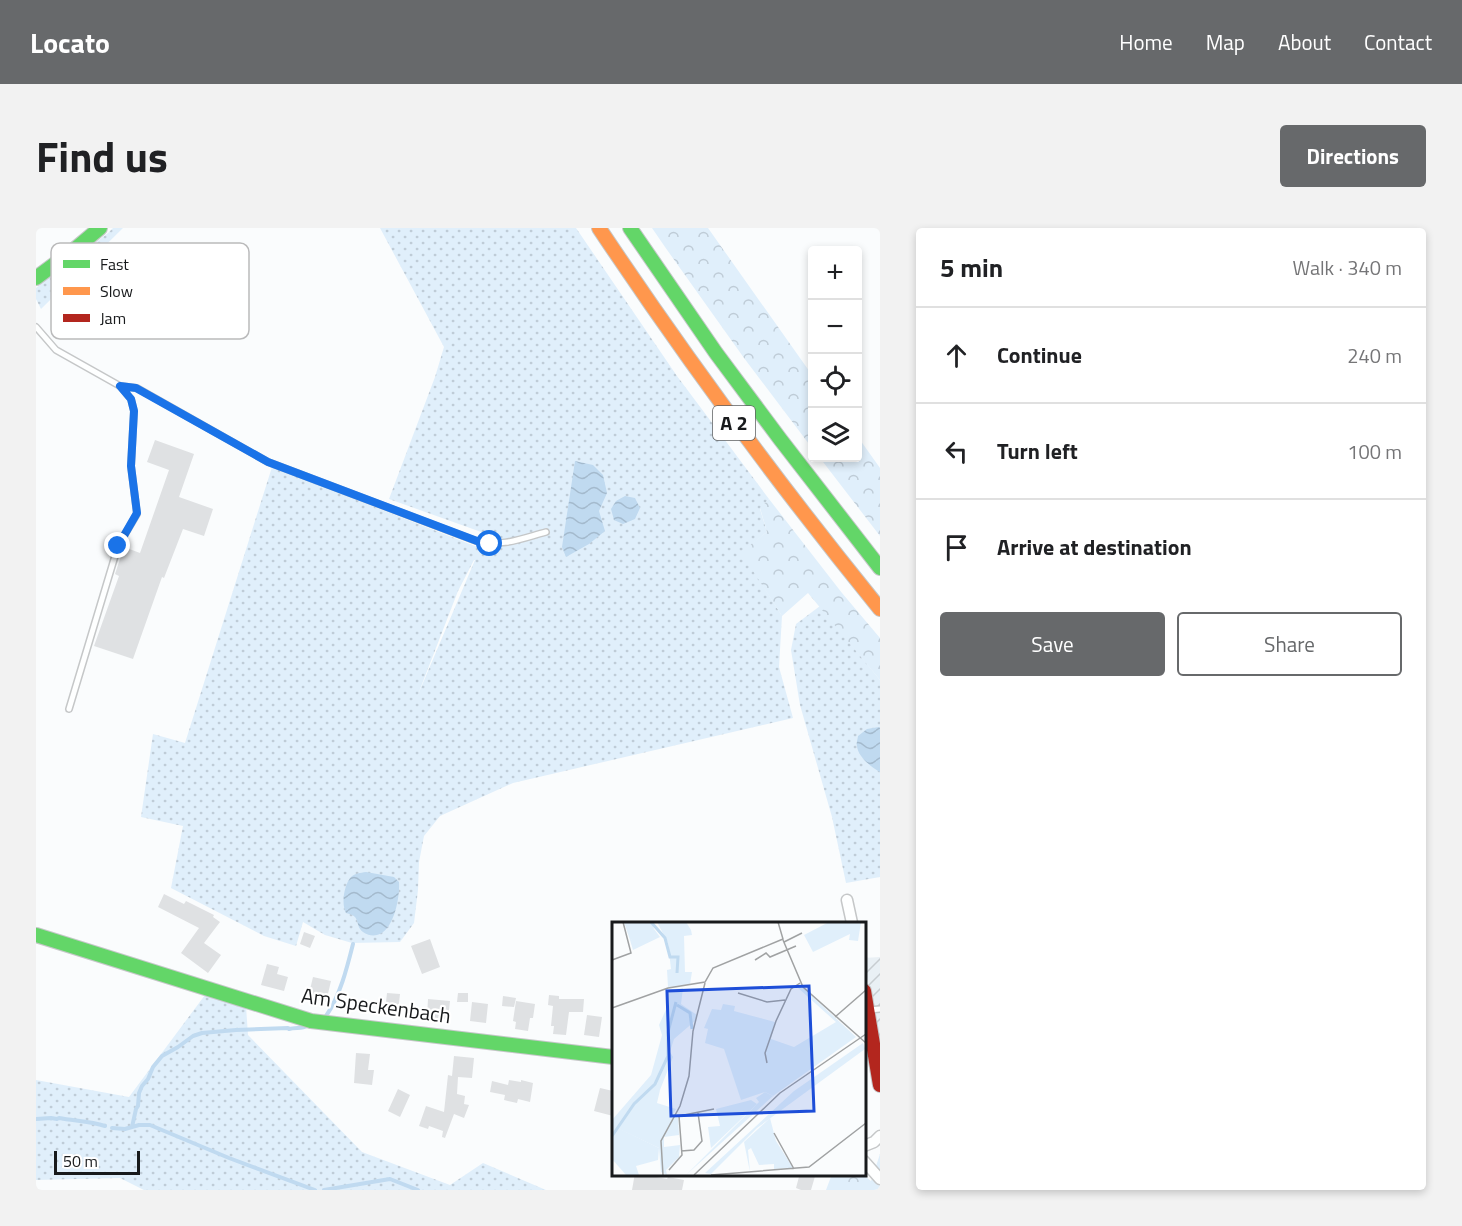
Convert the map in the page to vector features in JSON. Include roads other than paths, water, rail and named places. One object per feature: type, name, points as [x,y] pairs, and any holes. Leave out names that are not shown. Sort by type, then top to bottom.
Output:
[{"type":"main road","points":[[82,243],[100,228]]},
{"type":"main road","name":"A 2","points":[[599,228],[692,366],[747,441],[880,609]]},
{"type":"main road","name":"A 2","points":[[630,228],[716,353],[880,568]]},
{"type":"main road","points":[[36,278],[51,267]]},
{"type":"main road","name":"Am Speckenbach","points":[[36,935],[311,1021],[612,1057]]},
{"type":"main road","points":[[865,993],[873,1010],[880,1085]]},
{"type":"street","points":[[848,900],[852,922]]},
{"type":"street","points":[[865,1146],[874,1142],[880,1136]]},
{"type":"street","points":[[865,1162],[880,1179]]},
{"type":"lane","points":[[36,327],[56,350],[120,386],[131,399],[134,411],[131,466],[137,513],[118,546],[69,709]]},
{"type":"lane","points":[[120,386],[136,388],[268,462],[477,541],[502,544],[546,532]]},
{"type":"water","points":[[575,461],[593,465],[603,475],[607,493],[599,511],[605,531],[589,544],[566,557],[562,547]]},
{"type":"water","points":[[625,496],[635,498],[640,508],[635,519],[623,524],[614,520],[611,509],[616,501]]},
{"type":"water","points":[[879,727],[880,772],[862,758],[857,745],[858,736],[867,729]]},
{"type":"water","points":[[366,872],[394,877],[399,882],[395,913],[388,927],[377,935],[363,932],[356,918],[346,913],[344,905],[345,890],[351,877]]},
{"type":"waterway","points":[[326,1016],[339,991],[353,944]]},
{"type":"waterway","points":[[132,1127],[139,1093],[153,1067],[162,1056],[193,1036],[236,1030],[289,1029],[307,1026]]},
{"type":"waterway","points":[[36,1119],[59,1118],[105,1126]]},
{"type":"waterway","points":[[112,1128],[125,1129],[150,1125],[315,1190]]},
{"type":"waterway","points":[[324,1190],[390,1179],[418,1190]]}]
